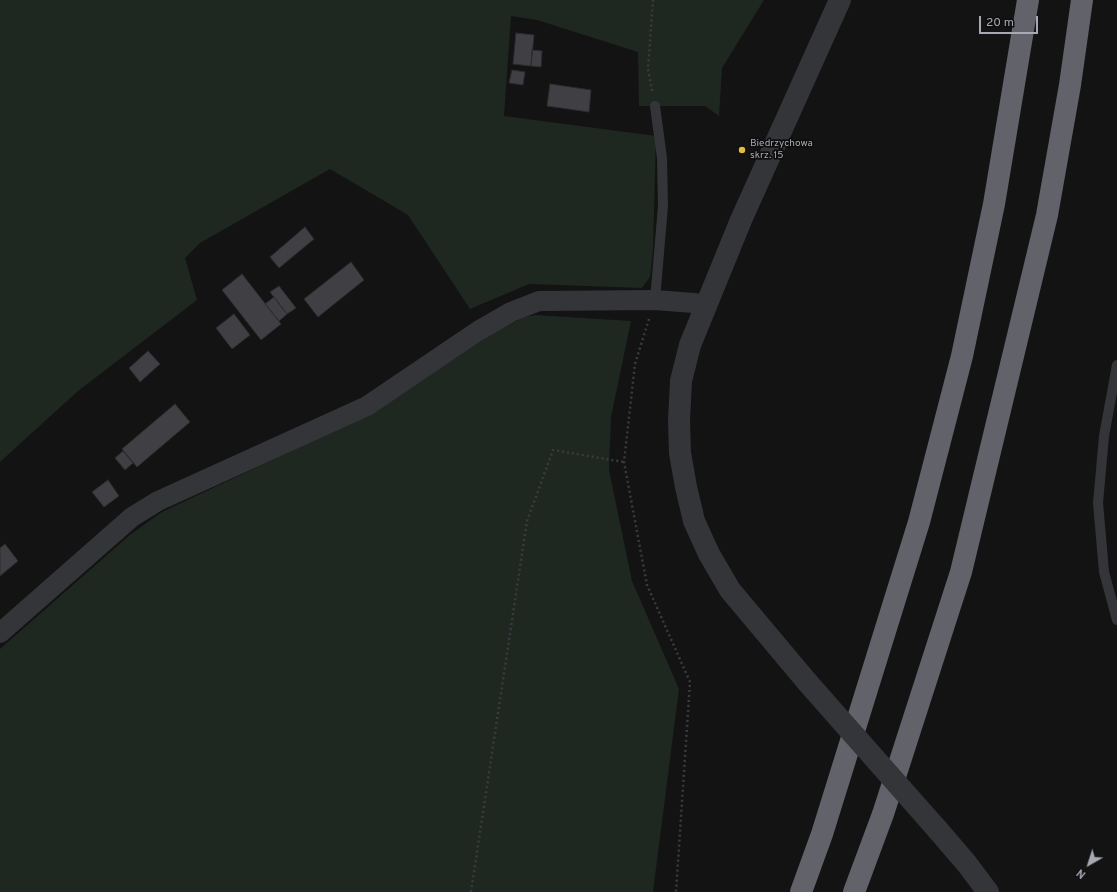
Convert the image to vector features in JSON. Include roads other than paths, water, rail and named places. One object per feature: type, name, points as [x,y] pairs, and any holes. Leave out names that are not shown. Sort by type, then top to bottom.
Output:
[{"type":"highway","points":[[801,892],[822,834],[919,522],[958,371],[994,204],[1028,0]]},
{"type":"highway","points":[[854,892],[883,814],[961,572],[1047,215],[1070,85],[1082,0]]},
{"type":"street","points":[[840,0],[706,304],[690,345],[683,374],[678,420],[680,453],[694,521],[708,554],[730,590],[808,683],[968,864],[988,892]]},
{"type":"street","points":[[0,633],[132,516],[158,501],[367,406],[478,331],[511,312],[539,301],[655,300],[706,304]]},
{"type":"lane","points":[[655,106],[662,158],[663,206],[655,300]]},
{"type":"lane","points":[[1117,364],[1104,436],[1098,503],[1104,572],[1117,620]]},
{"type":"place","name":"Biedrzychowa skrz. 15","points":[[742,150]]}]
